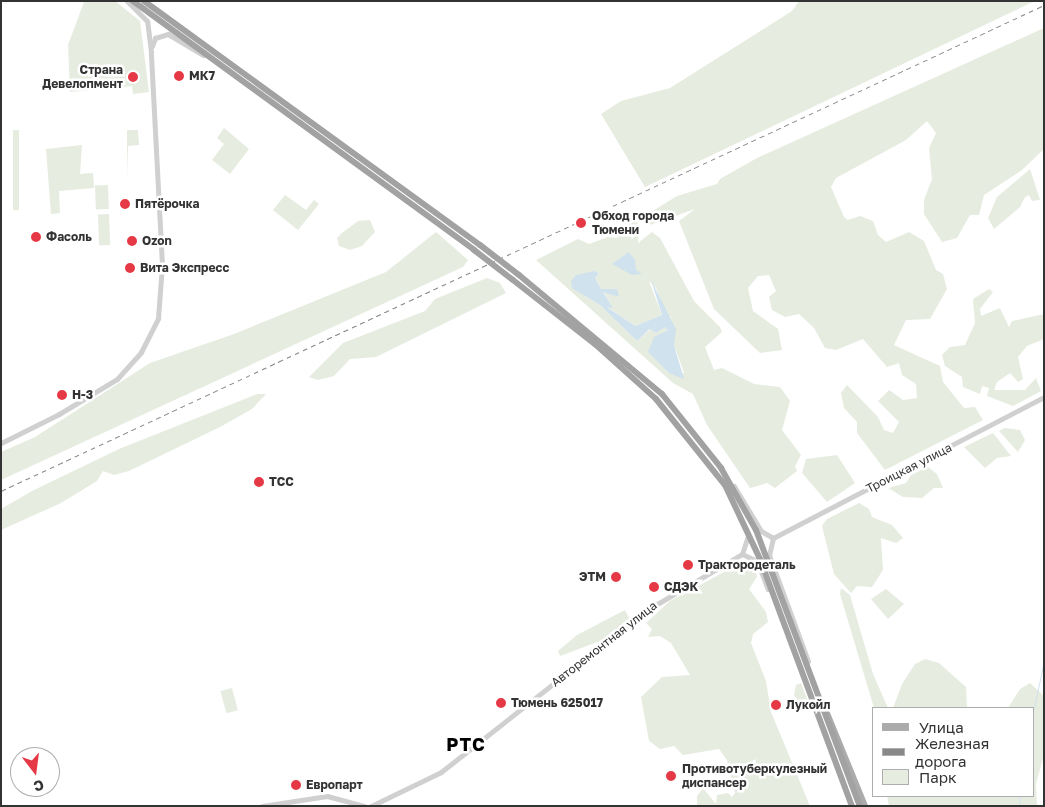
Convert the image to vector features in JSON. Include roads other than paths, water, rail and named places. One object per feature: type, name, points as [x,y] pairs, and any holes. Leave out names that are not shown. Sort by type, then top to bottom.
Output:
[{"type":"highway","points":[[133,1],[514,280],[602,350],[656,399],[691,438],[732,497],[779,611],[824,730],[850,806]]},
{"type":"highway","points":[[144,1],[480,245],[662,394],[697,434],[730,482],[756,530],[860,806]]},
{"type":"main road","points":[[821,699],[866,806]]},
{"type":"street","points":[[1,442],[73,407],[117,379],[141,352],[155,327],[162,265],[151,52],[147,22],[127,1]]},
{"type":"street","points":[[151,52],[155,38],[168,34],[216,61]]},
{"type":"street","name":"Троицкая улица","points":[[773,538],[1044,397]]},
{"type":"street","points":[[730,482],[749,506],[761,531],[773,538],[768,551],[805,647],[809,667]]},
{"type":"street","points":[[732,497],[748,540],[742,554],[757,561],[779,611]]},
{"type":"street","name":"Авторемонтная улица","points":[[371,806],[441,772],[646,610],[742,554]]},
{"type":"street","points":[[262,806],[327,796],[365,806]]},
{"type":"water","points":[[629,252],[635,260],[636,270],[642,274],[632,275],[612,264]]},
{"type":"water","points":[[594,271],[599,273],[595,278],[601,289],[617,289],[619,297],[603,292],[613,308],[607,307],[635,326],[662,315],[651,280],[676,329],[674,345],[684,379],[669,373],[648,352],[654,337],[668,330],[665,327],[656,333],[650,329],[637,341],[600,305],[572,288],[571,281],[576,275]]},
{"type":"waterway","points":[[1034,707],[1044,660]]},
{"type":"waterway","points":[[1019,806],[1020,797]]},
{"type":"railway","points":[[1,491],[1044,5]]},
{"type":"place","name":"МК7","points":[[179,76]]},
{"type":"place","name":"Страна Девелопмент","points":[[133,77]]},
{"type":"place","name":"Пятёрочка","points":[[125,204]]},
{"type":"place","name":"Обход города Тюмени","points":[[581,223]]},
{"type":"place","name":"Фасоль","points":[[36,237]]},
{"type":"place","name":"Ozon","points":[[132,241]]},
{"type":"place","name":"Вита Экспресс","points":[[130,268]]},
{"type":"place","name":"Н-3","points":[[62,395]]},
{"type":"place","name":"ТСС","points":[[259,482]]},
{"type":"place","name":"Трактородеталь","points":[[688,565]]},
{"type":"place","name":"ЭТМ","points":[[616,577]]},
{"type":"place","name":"СДЭК","points":[[654,587]]},
{"type":"place","name":"Тюмень 625017","points":[[501,703]]},
{"type":"place","name":"Лукойл","points":[[776,705]]},
{"type":"place","name":"Противотуберкулезный диспансер","points":[[671,776]]},
{"type":"place","name":"Европарт","points":[[296,785]]},
{"type":"district","name":"РТС","points":[[466,744]]}]
